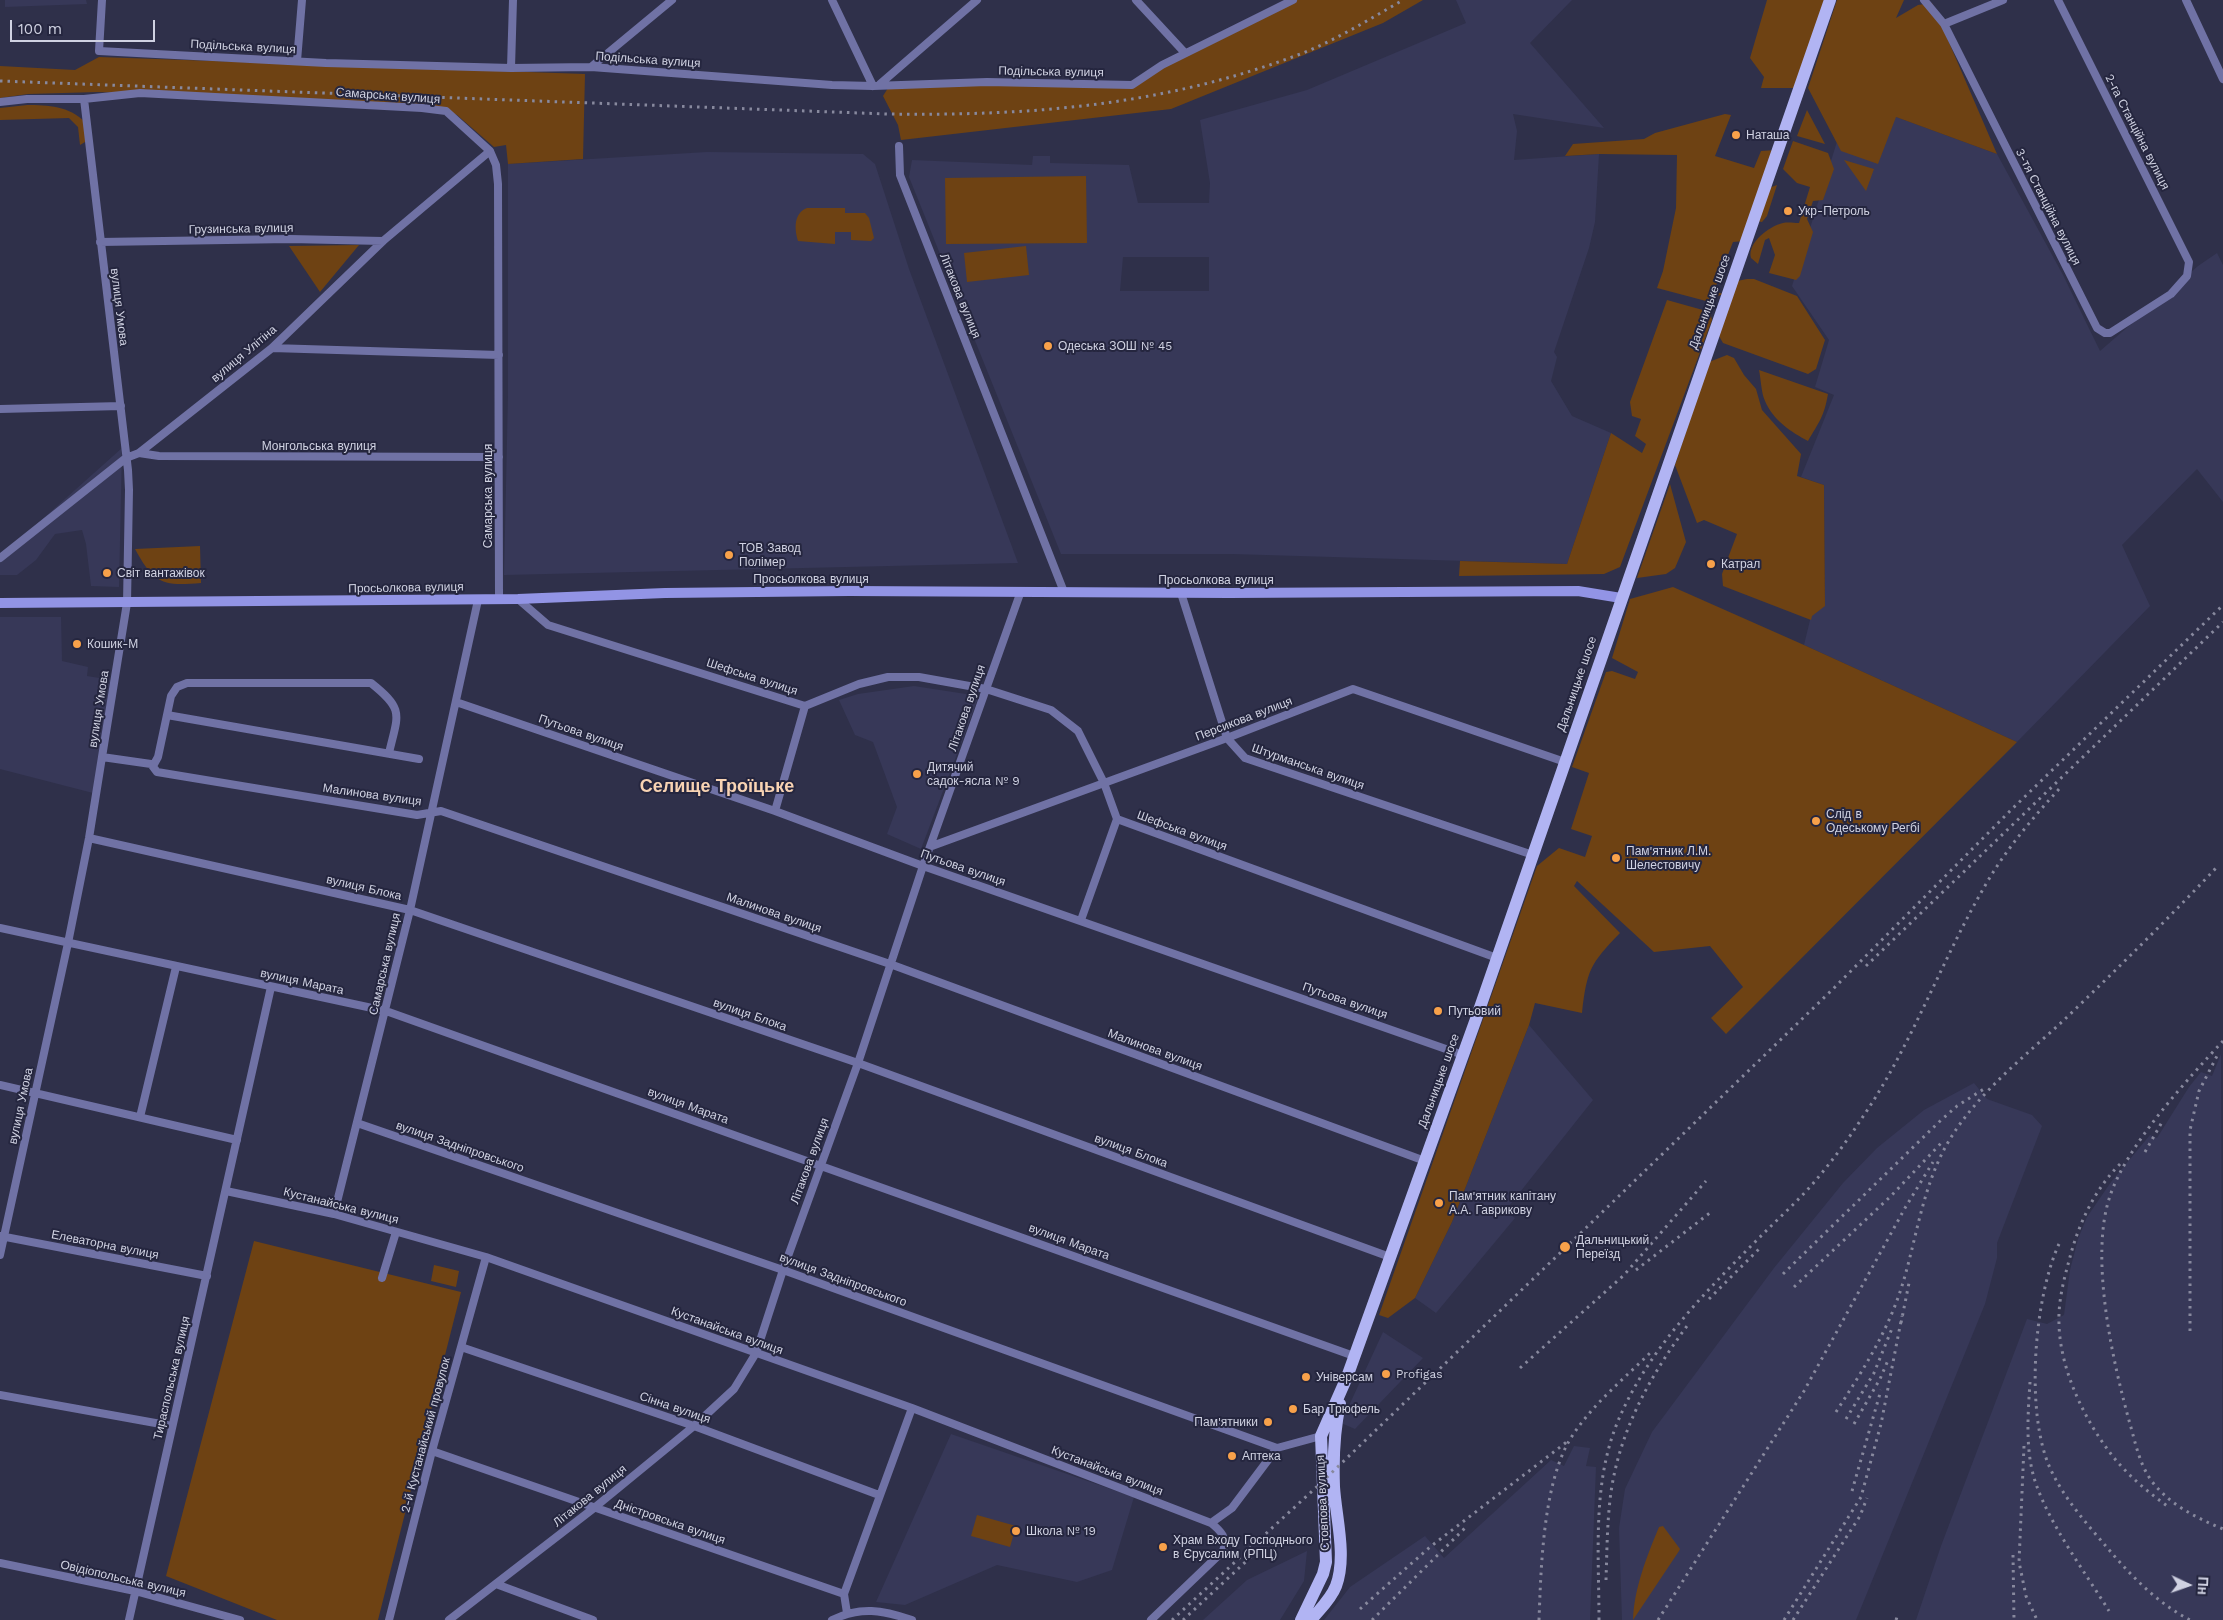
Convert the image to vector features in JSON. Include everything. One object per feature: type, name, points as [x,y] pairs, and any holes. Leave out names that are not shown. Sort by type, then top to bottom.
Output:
[{"type":"main road","name":"Дальницьке шосе","points":[[1347,1377],[1463,1055],[1830,0]]},
{"type":"main road","points":[[1321,1436],[1347,1377]]},
{"type":"main road","name":"Стовпова вулиця","points":[[1311,1620],[1332,1594],[1339,1572],[1340,1546],[1334,1488],[1334,1445],[1335,1427],[1347,1377]]},
{"type":"main road","name":"Стовпова вулиця","points":[[1301,1620],[1323,1574],[1326,1548],[1321,1436]]},
{"type":"street","name":"Подільська вулиця","points":[[102,0],[99,51],[297,61],[511,68],[591,66],[832,85],[987,82],[1132,85],[1162,64],[1186,54],[1293,0]]},
{"type":"street","points":[[297,61],[302,0]]},
{"type":"street","points":[[511,68],[513,0]]},
{"type":"street","points":[[591,66],[672,0]]},
{"type":"street","points":[[832,0],[876,85],[977,0]]},
{"type":"street","points":[[1136,0],[1186,54]]},
{"type":"street","name":"3-тя Станційна вулиця","points":[[1924,0],[1944,24],[2097,328],[2105,333],[2110,333],[2171,294],[2187,276]]},
{"type":"street","points":[[1944,24],[2002,0]]},
{"type":"street","name":"2-га Станційна вулиця","points":[[2058,0],[2189,262],[2187,276]]},
{"type":"street","points":[[2186,0],[2223,79]]},
{"type":"street","name":"Самарська вулиця","points":[[0,102],[27,99],[84,99],[140,93],[422,108],[446,112],[490,151],[496,165],[498,184],[499,599]]},
{"type":"street","name":"вулиця Умова","points":[[0,1255],[2,1236],[68,944],[89,838],[127,603],[129,490],[121,406],[84,99]]},
{"type":"street","name":"Літакова вулиця","points":[[899,146],[900,175],[1064,592]]},
{"type":"street","name":"вулиця Улітіна","points":[[0,558],[126,458],[139,453],[272,348],[383,241],[490,151]]},
{"type":"street","name":"Грузинська вулиця","points":[[100,242],[290,239],[383,241]]},
{"type":"street","points":[[272,348],[499,355]]},
{"type":"street","points":[[0,409],[121,406]]},
{"type":"street","name":"Монгольська вулиця","points":[[139,453],[169,456],[500,457]]},
{"type":"street","name":"Просьолкова вулиця","points":[[0,603],[518,600],[665,593],[1021,591],[1181,593],[1578,591],[1621,598]]},
{"type":"street","name":"Літакова вулиця","points":[[449,1620],[594,1508],[694,1426],[734,1389],[756,1353],[783,1270],[858,1063],[890,964],[1021,591]]},
{"type":"street","name":"Штурманська вулиця","points":[[1181,593],[1227,738],[1245,758],[1533,855]]},
{"type":"street","name":"Самарська вулиця","points":[[334,1214],[410,910],[478,600]]},
{"type":"street","name":"Шефська вулиця","points":[[518,600],[548,625],[805,706],[859,684],[888,677],[919,677],[986,689],[1051,710],[1078,731],[1104,783],[1117,819],[1497,958]]},
{"type":"street","points":[[153,766],[158,757],[173,691],[182,684],[187,683],[371,683],[392,702],[396,710],[389,753]]},
{"type":"street","name":"Персикова вулиця","points":[[932,846],[1227,738],[1353,689],[1565,762]]},
{"type":"street","name":"Путьова вулиця","points":[[456,702],[775,811],[924,866],[1463,1055]]},
{"type":"street","points":[[775,811],[805,706]]},
{"type":"street","points":[[167,715],[419,758]]},
{"type":"street","name":"Малинова вулиця","points":[[102,758],[148,764],[153,766],[155,771],[176,776],[418,815],[441,811],[890,964],[1425,1161]]},
{"type":"street","points":[[1081,920],[1117,819]]},
{"type":"street","name":"вулиця Блока","points":[[89,838],[410,910],[858,1063],[1390,1257]]},
{"type":"street","name":"вулиця Марата","points":[[0,928],[271,988],[386,1011],[1354,1356]]},
{"type":"street","points":[[140,1117],[176,967]]},
{"type":"street","name":"Тираспольська вулиця","points":[[129,1620],[271,988]]},
{"type":"street","points":[[0,1085],[237,1140]]},
{"type":"street","name":"вулиця Задніпровського","points":[[356,1123],[783,1270],[1278,1448]]},
{"type":"street","name":"Кустанайська вулиця","points":[[226,1191],[334,1214],[486,1257],[912,1408],[1211,1523]]},
{"type":"street","points":[[382,1278],[396,1232]]},
{"type":"street","name":"Елеваторна вулиця","points":[[2,1236],[207,1276]]},
{"type":"street","name":"2-й Кустанайський провулок","points":[[389,1620],[432,1451],[486,1257]]},
{"type":"street","name":"Сінна вулиця","points":[[461,1347],[694,1426],[878,1495]]},
{"type":"street","points":[[0,1395],[172,1426]]},
{"type":"street","points":[[848,1613],[844,1594],[878,1495],[912,1408]]},
{"type":"street","points":[[1151,1620],[1222,1551],[1225,1540],[1223,1533],[1211,1523],[1232,1508],[1278,1448],[1321,1436]]},
{"type":"street","name":"Дністровська вулиця","points":[[432,1451],[844,1594]]},
{"type":"street","name":"Овідіопольська вулиця","points":[[0,1563],[135,1591],[236,1619]]},
{"type":"street","points":[[496,1584],[593,1620]]},
{"type":"street","points":[[832,1620],[848,1613],[872,1610],[912,1620]]},
{"type":"shaded area","points":[[5,0],[86,0],[87,4],[5,7]]},
{"type":"shaded area","points":[[1295,0],[1423,0],[1383,23],[1171,109],[901,140],[898,125],[883,96],[888,88],[956,85],[1134,86],[1153,71]]},
{"type":"shaded area","points":[[1456,0],[1572,0],[1530,43],[1604,128],[1513,114],[1517,131],[1514,160],[1599,154],[1595,222],[1589,248],[1554,352],[1557,357],[1551,381],[1572,416],[1611,433],[1567,564],[1232,554],[1061,554],[909,177],[912,160],[1032,165],[1033,156],[1050,156],[1050,163],[1129,165],[1138,203],[1209,203],[1210,183],[1200,120],[1307,90],[1466,23]],"holes":[[[1123,257],[1209,257],[1209,291],[1120,291]]]},
{"type":"shaded area","points":[[1767,0],[1824,0],[1796,88],[1761,88],[1764,77],[1750,58]]},
{"type":"shaded area","points":[[1837,0],[1904,0],[1896,18],[1918,5],[1932,3],[1997,154],[1896,117],[1878,164],[1841,151],[1808,88]]},
{"type":"shaded area","points":[[99,57],[585,74],[583,159],[508,164],[506,145],[494,147],[457,115],[431,104],[98,92],[28,94],[0,98],[0,66],[75,70]]},
{"type":"shaded area","points":[[1850,100],[1997,154],[2063,275],[2100,351],[2198,266],[2217,253],[2223,265],[2223,502],[2197,469],[2122,545],[2150,606],[2017,742],[1804,645],[1811,616],[1825,605],[1824,485],[1801,477],[1834,395],[1815,387],[1829,340],[1792,286]]},
{"type":"shaded area","points":[[43,105],[58,108],[79,117],[85,122],[85,142],[80,145],[78,127],[69,118],[0,120],[0,108]]},
{"type":"shaded area","points":[[1807,110],[1825,144],[1797,136]]},
{"type":"shaded area","points":[[1725,114],[1731,115],[1715,156],[1754,168],[1761,151],[1776,150],[1744,241],[1733,242],[1714,291],[1723,294],[1706,301],[1657,288],[1663,271],[1676,208],[1677,155],[1599,154],[1565,156],[1573,144],[1644,139],[1655,133]]},
{"type":"shaded area","points":[[1793,141],[1828,153],[1834,169],[1823,200],[1813,201],[1807,219],[1813,232],[1800,276],[1796,280],[1769,273],[1775,255],[1769,238],[1765,240],[1758,264],[1751,258],[1752,247],[1766,231],[1783,223],[1799,223],[1810,187],[1797,183],[1783,169]]},
{"type":"shaded area","points":[[707,152],[863,154],[875,164],[909,269],[1018,563],[504,575],[508,396],[508,164]]},
{"type":"shaded area","points":[[1844,160],[1874,169],[1866,191]]},
{"type":"shaded area","points":[[1086,176],[1087,243],[946,244],[945,178]]},
{"type":"shaded area","points":[[1777,185],[1767,216],[1762,222],[1757,221],[1769,188]]},
{"type":"shaded area","points":[[807,208],[845,208],[845,213],[865,213],[869,218],[874,238],[871,241],[851,240],[851,232],[835,232],[835,244],[798,241],[796,231],[797,217]]},
{"type":"shaded area","points":[[359,245],[320,292],[289,246]]},
{"type":"shaded area","points":[[1026,246],[1029,275],[967,282],[964,253]]},
{"type":"shaded area","points":[[1754,279],[1797,296],[1825,340],[1816,369],[1808,374],[1723,343],[1719,336],[1737,281]]},
{"type":"shaded area","points":[[1667,300],[1710,312],[1712,320],[1620,567],[1604,574],[1459,576],[1460,561],[1567,564],[1611,433],[1642,453],[1646,444],[1635,436],[1641,419],[1632,416],[1630,402]]},
{"type":"shaded area","points":[[1727,355],[1734,358],[1744,375],[1756,389],[1762,410],[1801,454],[1797,476],[1824,485],[1825,606],[1812,616],[1811,620],[1723,586],[1722,574],[1737,534],[1704,520],[1697,523],[1675,465],[1709,362]]},
{"type":"shaded area","points":[[1759,370],[1828,394],[1823,414],[1808,441],[1778,420],[1768,408],[1762,390]]},
{"type":"shaded area","points":[[122,448],[119,587],[91,586],[86,544],[82,530],[55,534],[36,560],[17,575],[0,575],[0,557]]},
{"type":"shaded area","points":[[1670,484],[1686,542],[1675,568],[1666,574],[1637,578]]},
{"type":"shaded area","points":[[200,546],[201,583],[188,584],[168,583],[160,580],[148,570],[135,549]]},
{"type":"shaded area","points":[[1673,587],[2017,742],[1726,1034],[1711,1018],[1743,987],[1710,946],[1654,952],[1577,881],[1574,886],[1620,933],[1602,953],[1592,968],[1588,977],[1582,1013],[1535,1003],[1529,1025],[1452,1222],[1415,1298],[1388,1318],[1379,1315],[1537,866],[1559,848],[1585,857],[1592,836],[1571,829],[1589,773],[1572,767],[1606,672],[1612,671],[1635,679],[1638,672],[1612,658],[1630,599]]},
{"type":"shaded area","points":[[0,617],[61,617],[62,661],[88,667],[87,676],[112,680],[93,793],[0,769]]},
{"type":"shaded area","name":"Дитячий садок-ясла № 9","points":[[914,686],[979,696],[921,849],[887,834],[897,807],[873,742],[855,735],[839,700],[858,694]]},
{"type":"shaded area","points":[[1529,1025],[1593,1100],[1505,1211],[1515,1218],[1436,1313],[1415,1298],[1452,1222]]},
{"type":"shaded area","points":[[2221,1054],[2223,1620],[1916,1620],[1941,1546],[2027,1319],[2047,1324],[2064,1315],[2070,1270],[2078,1239],[2087,1217],[2111,1182],[2150,1135],[2157,1138],[2189,1087],[2201,1072],[2212,1076]]},
{"type":"shaded area","points":[[1974,1083],[1987,1099],[2032,1115],[2042,1126],[1997,1243],[1997,1258],[1985,1304],[1856,1620],[1622,1620],[1619,1528],[1625,1489],[1652,1432],[1774,1268],[1843,1183],[1877,1148],[1924,1110]]},
{"type":"shaded area","points":[[254,1241],[461,1292],[378,1620],[277,1620],[166,1576]]},
{"type":"shaded area","points":[[434,1265],[459,1271],[456,1287],[431,1281]]},
{"type":"shaded area","name":"Profigas","points":[[1383,1332],[1423,1358],[1355,1429],[1341,1423]]},
{"type":"shaded area","name":"Школа № 19","points":[[951,1434],[1134,1497],[1112,1570],[1077,1582],[997,1565],[905,1605],[876,1602]]},
{"type":"shaded area","points":[[1574,1446],[1590,1448],[1586,1466],[1596,1467],[1590,1620],[1324,1620],[1350,1587],[1425,1536],[1444,1558],[1551,1460],[1564,1466]]},
{"type":"shaded area","points":[[977,1515],[1016,1526],[1010,1547],[971,1536]]},
{"type":"shaded area","points":[[1663,1526],[1680,1549],[1633,1620],[1642,1572],[1659,1527]]},
{"type":"shaded area","points":[[1307,1551],[1304,1581],[1280,1620],[1203,1620],[1247,1580]]},
{"type":"railway","points":[[0,81],[887,114],[992,113],[1043,110],[1144,97],[1245,73],[1323,44],[1403,0]]},
{"type":"railway","points":[[1172,1620],[1322,1482],[1560,1253],[1833,989],[2011,810],[2223,605]]},
{"type":"railway","points":[[1866,966],[2223,622]]},
{"type":"railway","points":[[1599,1620],[1598,1544],[1604,1469],[1618,1421],[1631,1394],[1663,1343],[1682,1320],[1723,1275],[1810,1187],[1850,1136],[1878,1094],[1894,1065],[1966,919],[1990,877],[2018,838],[2059,789]]},
{"type":"railway","points":[[1836,1412],[1864,1368],[1895,1306],[1907,1270],[1926,1193],[1941,1157],[1961,1122],[2003,1076],[2103,982],[2216,868]]},
{"type":"railway","points":[[2223,1041],[2159,1114],[2143,1135],[2118,1176],[2110,1196],[2104,1221],[2102,1249],[2106,1310],[2111,1341],[2123,1399],[2142,1463],[2154,1484],[2169,1499],[2194,1516],[2223,1529]]},
{"type":"railway","points":[[2190,1331],[2190,1130],[2199,1091],[2219,1052]]},
{"type":"railway","points":[[1783,1274],[1939,1122],[1957,1106],[1987,1087]]},
{"type":"railway","points":[[2145,1152],[2162,1122]]},
{"type":"railway","points":[[1794,1287],[1891,1196],[1944,1140]]},
{"type":"railway","points":[[1658,1620],[1804,1391],[1905,1208],[1933,1162]]},
{"type":"railway","points":[[2120,1164],[2103,1184],[2089,1207],[2074,1244],[2060,1298],[2060,1341],[2075,1393],[2101,1440],[2117,1462],[2131,1476],[2170,1508]]},
{"type":"railway","points":[[1520,1368],[1624,1275],[1706,1181]]},
{"type":"railway","points":[[1636,1270],[1711,1212]]},
{"type":"railway","points":[[2059,1244],[2050,1267],[2044,1294],[2036,1356],[2035,1387],[2037,1417],[2042,1445],[2050,1468],[2062,1490],[2077,1511],[2128,1571],[2157,1598],[2190,1620]]},
{"type":"railway","points":[[1709,1299],[1760,1248]]},
{"type":"railway","points":[[1901,1323],[1909,1283]]},
{"type":"railway","points":[[1784,1620],[1861,1497],[1881,1424],[1902,1316]]},
{"type":"railway","points":[[1606,1580],[1611,1492],[1621,1447],[1638,1404],[1661,1364],[1687,1326]]},
{"type":"railway","points":[[1846,1419],[1874,1373],[1893,1326]]},
{"type":"railway","points":[[1539,1620],[1545,1528],[1560,1460],[1569,1441],[1587,1416],[1652,1351]]},
{"type":"railway","points":[[1854,1424],[1880,1379],[1889,1358]]},
{"type":"railway","points":[[2030,1382],[2028,1444],[2035,1481],[2058,1531],[2109,1611]]},
{"type":"railway","points":[[1852,1491],[1881,1390]]},
{"type":"railway","points":[[1360,1609],[1430,1547],[1568,1441]]},
{"type":"railway","points":[[2024,1446],[2019,1562],[2026,1596],[2037,1620]]},
{"type":"railway","points":[[1793,1620],[1860,1516],[1867,1498]]},
{"type":"railway","points":[[1372,1620],[1468,1525]]},
{"type":"railway","points":[[1183,1620],[1253,1555]]},
{"type":"railway","points":[[2013,1555],[2014,1620]]},
{"type":"place","name":"Наташа","points":[[1736,135]]},
{"type":"place","name":"Укр-Петроль","points":[[1788,211]]},
{"type":"place","name":"Одеська ЗОШ № 45","points":[[1048,346]]},
{"type":"place","name":"ТОВ Завод Полімер","points":[[729,555]]},
{"type":"place","name":"Катрал","points":[[1711,564]]},
{"type":"place","name":"Світ вантажівок","points":[[107,573]]},
{"type":"place","name":"Кошик-М","points":[[77,644]]},
{"type":"place","name":"Дитячий садок-ясла № 9","points":[[917,774]]},
{"type":"place","name":"Слід в Одеському Регбі","points":[[1816,821]]},
{"type":"place","name":"Пам'ятник Л.М. Шелестовичу","points":[[1616,858]]},
{"type":"place","name":"Путьовий","points":[[1438,1011]]},
{"type":"place","name":"Пам'ятник капітану А.А. Гаврикову","points":[[1439,1203]]},
{"type":"place","name":"Дальницький Переїзд","points":[[1565,1247]]},
{"type":"place","name":"Profigas","points":[[1386,1374]]},
{"type":"place","name":"Універсам","points":[[1306,1377]]},
{"type":"place","name":"Бар Трюфель","points":[[1293,1409]]},
{"type":"place","name":"Пам'ятники","points":[[1268,1422]]},
{"type":"place","name":"Аптека","points":[[1232,1456]]},
{"type":"place","name":"Школа № 19","points":[[1016,1531]]},
{"type":"place","name":"Храм Входу Господнього в Єрусалим (РПЦ)","points":[[1163,1547]]},
{"type":"district","name":"Селище Троїцьке","points":[[717,787]]}]
